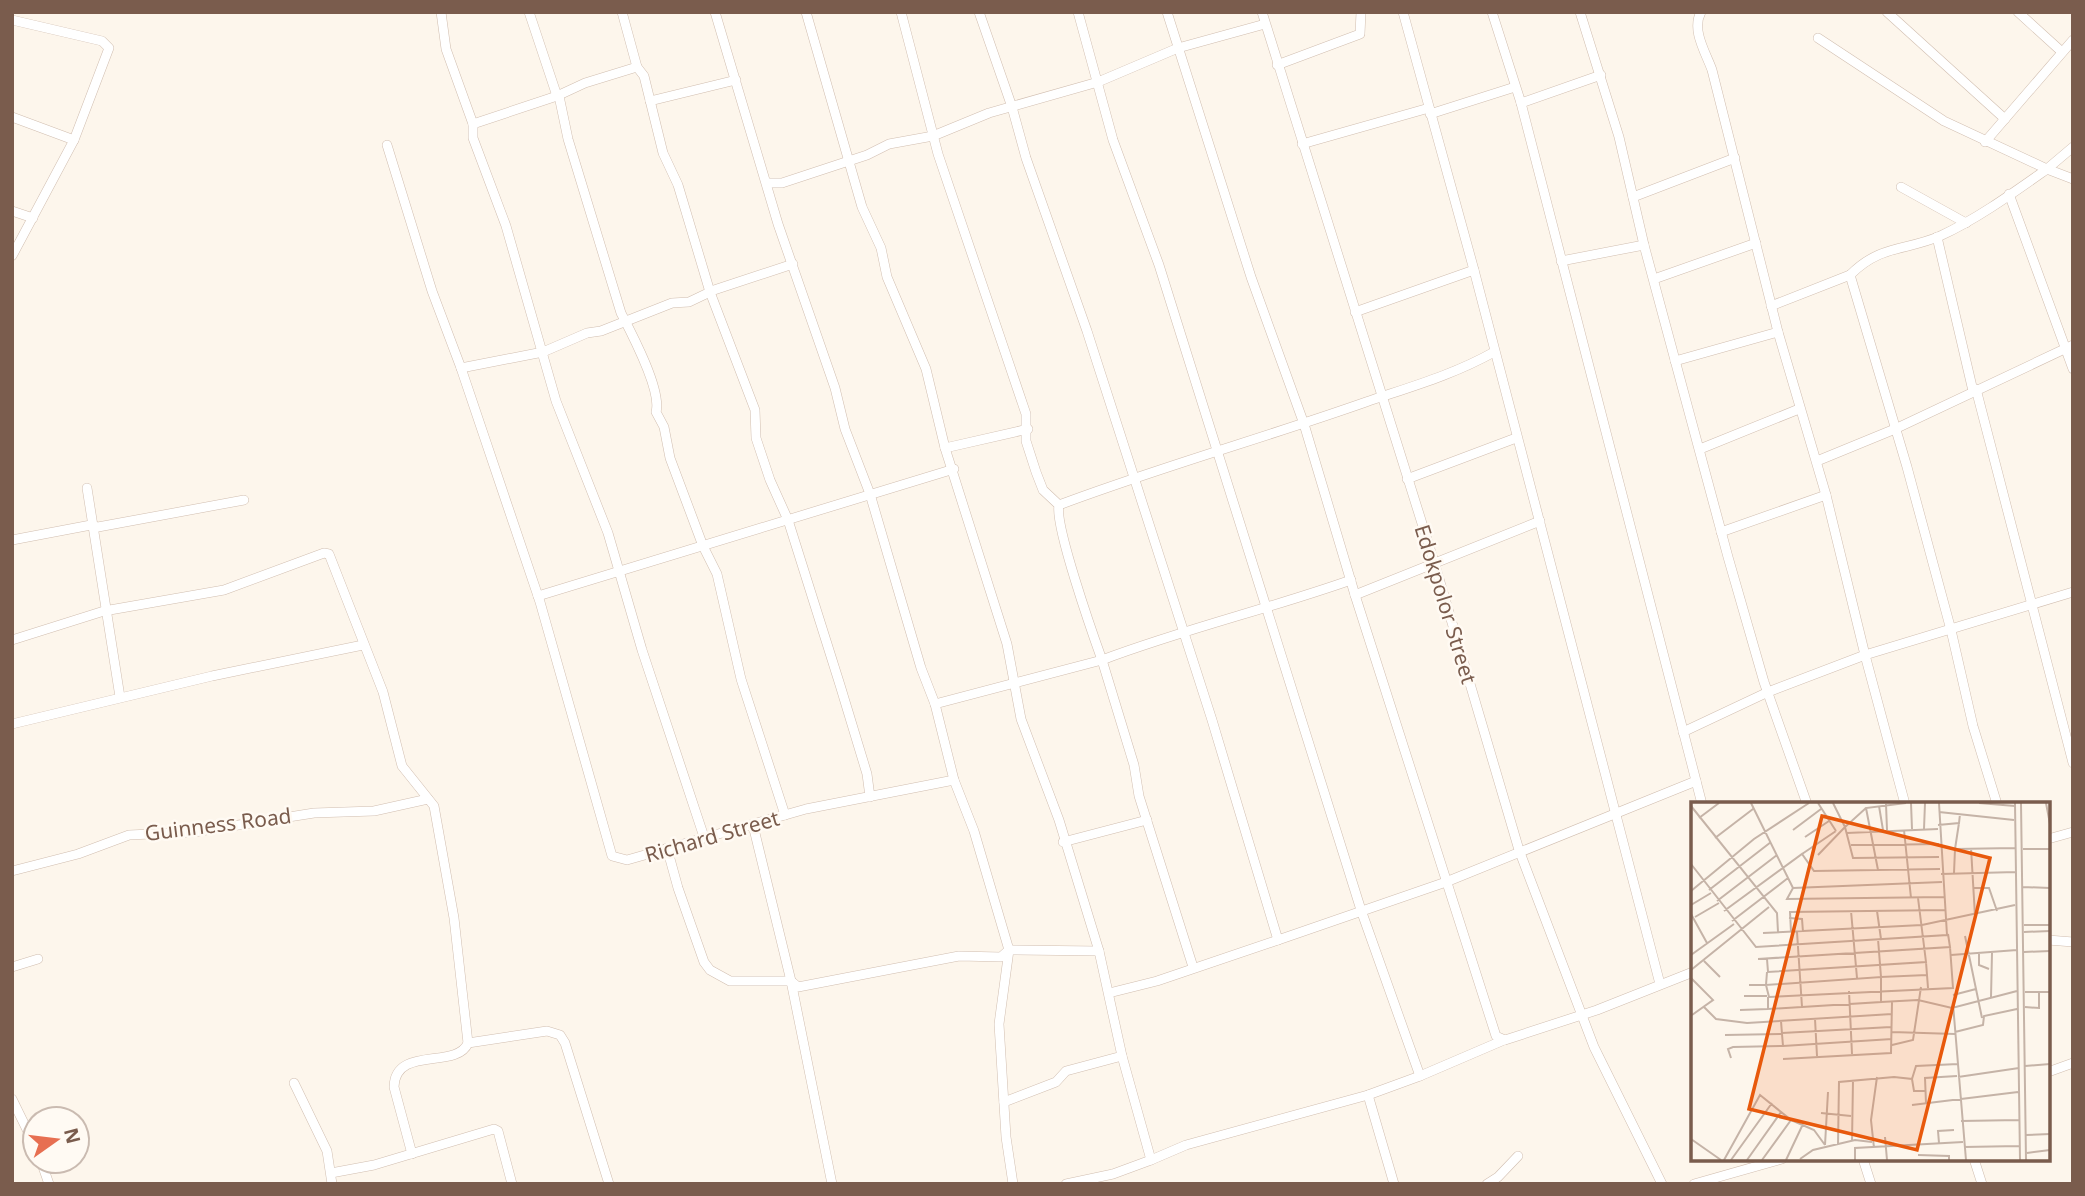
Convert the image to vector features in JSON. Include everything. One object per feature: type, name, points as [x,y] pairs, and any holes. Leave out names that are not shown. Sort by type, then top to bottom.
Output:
[{"type":"street","points":[[441,12],[446,49],[473,124],[473,138],[506,226],[556,401],[578,450],[621,571],[642,650],[704,837]]},
{"type":"street","points":[[529,12],[558,96],[568,139],[626,322],[634,335],[659,403],[656,412],[664,427],[670,458],[702,547],[717,574],[741,679],[785,816]]},
{"type":"street","points":[[622,12],[637,67],[644,76],[663,153],[678,185],[710,292],[755,410],[756,438],[770,480],[788,520],[860,747],[870,797]]},
{"type":"street","points":[[715,12],[767,184],[835,388],[845,429],[870,494],[920,668],[935,704],[954,780],[974,831],[1009,950],[999,1024],[1013,1184]]},
{"type":"street","points":[[806,12],[862,207],[881,248],[891,286],[926,369],[945,448],[954,469],[1016,684],[1021,719],[1059,820],[1063,842],[1099,951],[1122,1056],[1151,1160]]},
{"type":"street","points":[[901,12],[933,136],[1028,429],[1026,441],[1043,491],[1059,505]]},
{"type":"street","points":[[979,12],[1079,309],[1212,720],[1278,940]]},
{"type":"street","points":[[1078,12],[1113,140],[1138,202],[1362,911],[1420,1076]]},
{"type":"street","points":[[1167,12],[1251,277],[1304,424],[1355,596],[1496,1036],[1504,1040]]},
{"type":"street","name":"Edokpolor Street","points":[[1262,12],[1435,565],[1519,850],[1580,1014],[1662,1184]]},
{"type":"street","points":[[1277,65],[1360,34],[1361,12]]},
{"type":"street","points":[[1403,12],[1474,270],[1660,984]]},
{"type":"street","points":[[1492,12],[1521,103],[1702,802]]},
{"type":"street","points":[[1580,12],[1601,75],[1721,532],[1768,692],[1806,802]]},
{"type":"street","points":[[1701,12],[1698,19],[1699,34],[1712,70],[1799,409],[1817,461],[1904,802]]},
{"type":"street","points":[[1887,12],[2006,119]]},
{"type":"street","points":[[2018,12],[2062,52]]},
{"type":"street","points":[[12,20],[108,44],[74,140],[12,256]]},
{"type":"street","points":[[767,184],[782,183],[867,155],[889,144],[933,136],[1012,107],[1098,82],[1178,48],[1265,24]]},
{"type":"street","points":[[1818,38],[1902,96],[1986,142],[2073,179]]},
{"type":"street","points":[[1986,142],[2073,40]]},
{"type":"street","points":[[473,124],[637,67]]},
{"type":"street","points":[[1521,103],[1601,75]]},
{"type":"street","points":[[650,102],[736,80]]},
{"type":"street","points":[[1302,144],[1515,87]]},
{"type":"street","points":[[12,117],[74,140]]},
{"type":"street","points":[[387,145],[432,291],[538,596],[954,469]]},
{"type":"street","points":[[1771,306],[1850,275],[1897,246],[1937,237],[1966,223],[2047,169],[2073,147]]},
{"type":"street","points":[[1633,197],[1735,158]]},
{"type":"street","points":[[1900,187],[1966,223]]},
{"type":"street","points":[[2009,194],[2069,347],[2073,369]]},
{"type":"street","points":[[12,211],[33,218]]},
{"type":"street","points":[[1937,237],[1974,390],[2073,763]]},
{"type":"street","points":[[1654,279],[1756,243]]},
{"type":"street","points":[[1561,261],[1644,244]]},
{"type":"street","points":[[461,369],[542,352],[587,333],[601,331],[793,264]]},
{"type":"street","points":[[1355,312],[1474,270]]},
{"type":"street","points":[[1850,275],[1951,630],[1973,726],[1996,802]]},
{"type":"street","points":[[1675,361],[1778,332]]},
{"type":"street","points":[[1817,461],[1895,429],[2069,347]]},
{"type":"street","points":[[1059,505],[1133,477],[1219,453],[1464,369],[1494,352]]},
{"type":"street","points":[[1700,449],[1799,409]]},
{"type":"street","points":[[945,448],[1028,429]]},
{"type":"street","points":[[1407,480],[1516,438]]},
{"type":"street","points":[[87,488],[104,611],[120,697]]},
{"type":"street","points":[[1721,532],[1826,495]]},
{"type":"street","points":[[12,540],[91,524],[98,527],[145,520],[244,500]]},
{"type":"street","points":[[1059,505],[1057,513],[1063,539],[1102,660],[1147,820],[1193,967]]},
{"type":"street","points":[[1355,596],[1540,521]]},
{"type":"street","points":[[12,640],[104,611],[224,590],[324,553],[332,558],[383,692],[402,765],[434,806],[446,858],[468,1042],[461,1052],[403,1066],[394,1076],[412,1153]]},
{"type":"street","points":[[935,704],[1102,660],[1268,609],[1351,580]]},
{"type":"street","points":[[1683,732],[1768,692],[1865,656],[2073,592]]},
{"type":"street","name":"Richard Street","points":[[538,596],[561,671],[568,710],[598,800],[609,852],[617,858],[627,860],[785,816],[954,780]]},
{"type":"street","points":[[12,724],[120,697],[363,645]]},
{"type":"street","points":[[1109,993],[1157,981],[1446,882],[1614,811],[1696,781]]},
{"type":"street","name":"Guinness Road","points":[[12,871],[78,854],[129,835],[194,832],[314,813],[373,811],[428,799]]},
{"type":"street","points":[[1063,842],[1147,820]]},
{"type":"street","points":[[754,825],[791,981],[832,1184]]},
{"type":"street","points":[[2050,838],[2073,832]]},
{"type":"street","points":[[667,848],[704,962],[710,970],[730,981],[791,981],[798,987],[959,956],[1001,957],[1009,950],[1099,951]]},
{"type":"street","points":[[2050,940],[2073,942]]},
{"type":"street","points":[[12,967],[38,959]]},
{"type":"street","points":[[1066,1184],[1107,1180],[1186,1145],[1368,1096],[1504,1040],[1691,973]]},
{"type":"street","points":[[468,1042],[547,1031],[560,1035],[565,1043],[609,1184]]},
{"type":"street","points":[[1004,1102],[1056,1082],[1066,1071],[1122,1056]]},
{"type":"street","points":[[2050,1071],[2073,1063]]},
{"type":"street","points":[[294,1083],[318,1130],[332,1184]]},
{"type":"street","points":[[1368,1096],[1394,1184]]},
{"type":"street","points":[[12,1099],[21,1117]]},
{"type":"street","points":[[331,1173],[374,1165],[496,1129],[512,1184]]},
{"type":"street","points":[[1487,1184],[1498,1177],[1518,1156]]},
{"type":"street","points":[[1694,1184],[1775,1161]]},
{"type":"street","points":[[1864,1161],[1871,1184]]},
{"type":"street","points":[[1975,1161],[1982,1184]]}]
